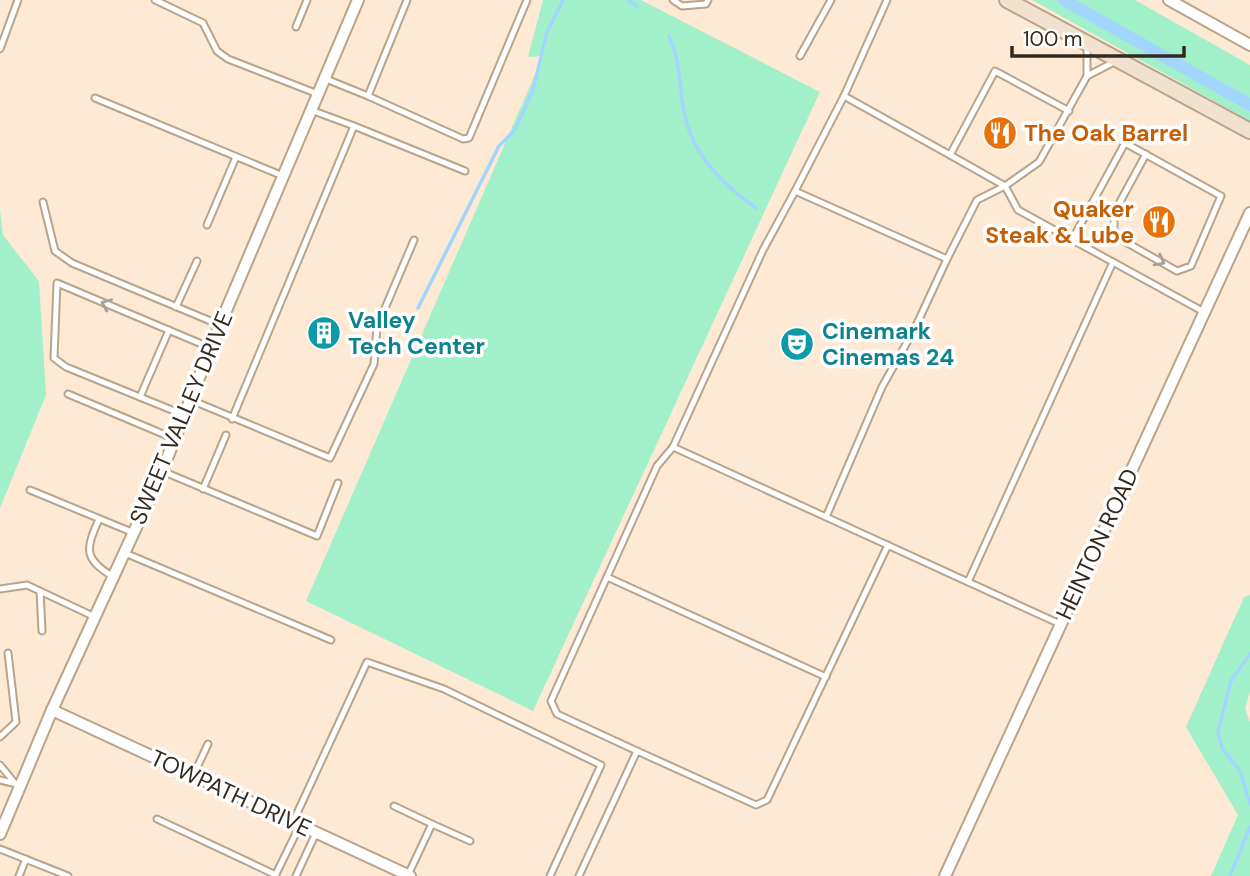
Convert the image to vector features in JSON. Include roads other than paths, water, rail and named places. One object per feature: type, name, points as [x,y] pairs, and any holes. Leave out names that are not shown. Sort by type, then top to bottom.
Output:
[{"type":"main road","points":[[1007,0],[1250,131]]},
{"type":"street","name":"SWEET VALLEY DRIVE","points":[[0,834],[17,783],[162,471],[220,325],[358,0]]},
{"type":"street","points":[[1170,0],[1250,45]]},
{"type":"street","name":"HEINTON ROAD","points":[[945,876],[1249,218]]},
{"type":"street","name":"TOWPATH DRIVE","points":[[52,710],[409,876]]},
{"type":"lane","points":[[0,49],[18,0]]},
{"type":"lane","points":[[155,0],[204,23],[217,51],[228,59],[318,94]]},
{"type":"lane","points":[[296,27],[307,0]]},
{"type":"lane","points":[[368,96],[407,0]]},
{"type":"lane","points":[[325,78],[463,139],[469,138],[527,0]]},
{"type":"lane","points":[[673,0],[682,6],[706,4],[708,0]]},
{"type":"lane","points":[[800,56],[831,0]]},
{"type":"lane","points":[[887,0],[844,96],[763,250],[673,447],[657,467],[551,701],[557,714],[760,805],[771,795],[888,545]]},
{"type":"lane","points":[[826,517],[882,387],[915,328],[977,200],[1005,186],[1039,162],[1087,76],[1087,43]]},
{"type":"lane","points":[[1087,76],[1118,60]]},
{"type":"lane","points":[[950,155],[995,71],[1069,111]]},
{"type":"lane","points":[[844,96],[1005,186],[1018,210],[1204,312]]},
{"type":"lane","points":[[95,98],[283,176]]},
{"type":"lane","points":[[311,110],[465,171]]},
{"type":"lane","points":[[232,419],[354,126]]},
{"type":"lane","points":[[1072,240],[1125,143],[1146,154],[1221,196],[1188,268],[1177,271],[1117,235],[1112,218],[1146,154]]},
{"type":"lane","points":[[207,225],[236,157]]},
{"type":"lane","points":[[795,191],[947,259]]},
{"type":"lane","points":[[43,202],[55,251],[72,263],[220,325]]},
{"type":"lane","points":[[191,400],[330,458],[374,364],[377,327],[414,240]]},
{"type":"lane","points":[[176,307],[197,261]]},
{"type":"lane","points":[[968,582],[1113,262]]},
{"type":"lane","points":[[184,415],[66,367],[54,358],[57,283],[211,348]]},
{"type":"lane","points":[[140,397],[169,330]]},
{"type":"lane","points":[[68,394],[175,439]]},
{"type":"lane","points":[[203,489],[226,435]]},
{"type":"lane","points":[[673,447],[1061,624]]},
{"type":"lane","points":[[162,471],[317,536],[338,483]]},
{"type":"lane","points":[[30,490],[134,533]]},
{"type":"lane","points":[[99,519],[89,557],[94,565],[113,577]]},
{"type":"lane","points":[[125,553],[331,640]]},
{"type":"lane","points":[[607,577],[826,677]]},
{"type":"lane","points":[[0,589],[27,585],[95,617]]},
{"type":"lane","points":[[40,591],[42,631]]},
{"type":"lane","points":[[0,737],[16,722],[8,653]]},
{"type":"lane","points":[[157,819],[275,876],[367,662],[444,690],[601,765],[550,876]]},
{"type":"lane","points":[[193,776],[208,744]]},
{"type":"lane","points":[[579,876],[637,751]]},
{"type":"lane","points":[[0,765],[17,783]]},
{"type":"lane","points":[[0,780],[17,783]]},
{"type":"lane","points":[[394,806],[470,841]]},
{"type":"lane","points":[[409,876],[432,824]]},
{"type":"lane","points":[[299,875],[316,833]]},
{"type":"lane","points":[[0,849],[68,876]]},
{"type":"lane","points":[[19,876],[26,859]]},
{"type":"waterway","points":[[418,308],[499,146],[515,130],[533,90],[547,32],[563,0]]},
{"type":"waterway","points":[[629,0],[637,7]]},
{"type":"waterway","points":[[1064,0],[1250,105]]},
{"type":"waterway","points":[[669,36],[677,60],[685,117],[697,148],[717,174],[756,208]]},
{"type":"waterway","points":[[1250,654],[1231,681],[1218,732],[1222,748],[1240,771],[1250,804]]},
{"type":"waterway","points":[[1230,876],[1250,827]]},
{"type":"place","name":"The Oak Barrel","points":[[1000,133]]},
{"type":"place","name":"Quaker Steak & Lube","points":[[1159,222]]},
{"type":"place","name":"Valley Tech Center","points":[[324,333]]},
{"type":"place","name":"Cinemark Cinemas 24","points":[[797,344]]}]
